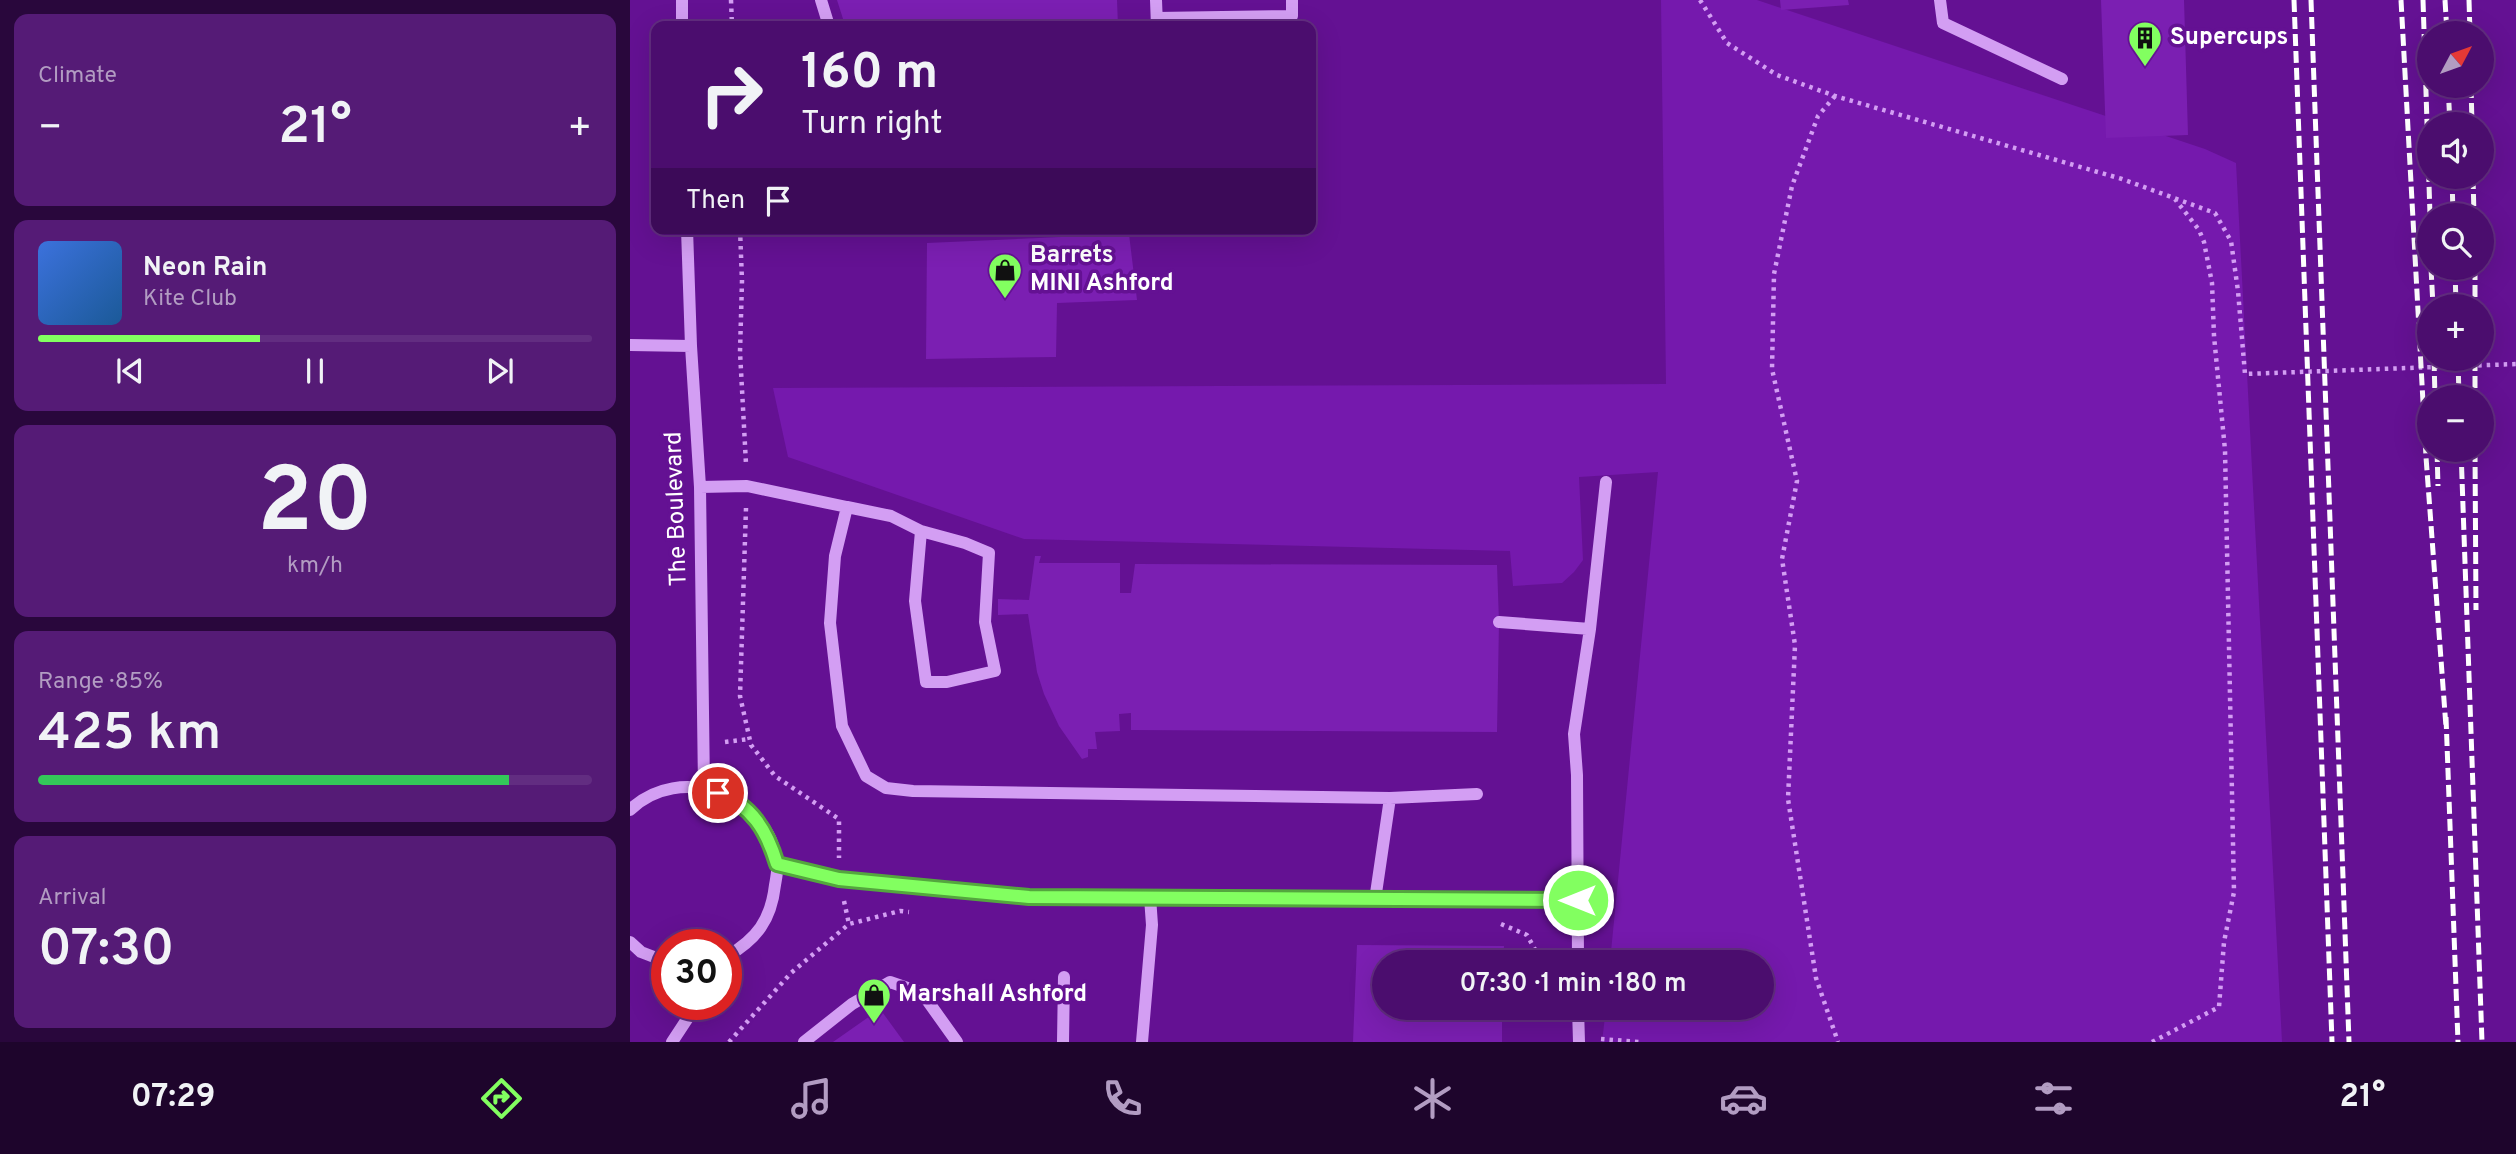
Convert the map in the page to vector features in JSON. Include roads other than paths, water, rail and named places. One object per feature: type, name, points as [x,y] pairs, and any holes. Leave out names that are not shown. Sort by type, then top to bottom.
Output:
[{"type":"street","points":[[682,0],[682,21]]},
{"type":"street","points":[[821,0],[827,21]]},
{"type":"street","points":[[1156,0],[1157,21]]},
{"type":"street","points":[[1180,21],[1292,16],[1292,0]]},
{"type":"street","points":[[1940,0],[1944,23],[2062,79]]},
{"type":"street","name":"The Boulevard","points":[[687,235],[700,487],[704,787]]},
{"type":"street","points":[[630,345],[691,346]]},
{"type":"street","points":[[1578,950],[1577,775],[1574,734],[1590,629],[1606,482]]},
{"type":"street","points":[[700,487],[747,486],[891,516],[921,531],[965,543],[989,553],[985,622],[995,671],[947,682],[926,682],[915,601],[921,531]]},
{"type":"street","points":[[847,507],[835,556],[830,623],[842,726],[866,776],[886,788],[913,792],[1390,798],[1477,794]]},
{"type":"street","points":[[1499,622],[1590,629]]},
{"type":"street","points":[[630,810],[641,799],[670,788],[704,787],[733,798],[757,818],[770,840],[777,864],[772,908],[756,934],[742,945]]},
{"type":"street","points":[[1375,900],[1390,798]]},
{"type":"street","points":[[777,864],[839,879],[1029,897],[1578,900]]},
{"type":"street","points":[[1142,1042],[1153,925],[1150,897]]},
{"type":"street","points":[[630,942],[641,952],[651,956]]},
{"type":"street","points":[[1063,1042],[1064,977]]},
{"type":"street","points":[[804,1042],[852,1004],[890,982],[922,993],[957,1042]]},
{"type":"street","points":[[672,1042],[686,1020]]},
{"type":"street","points":[[1578,1020],[1579,1040]]},
{"type":"railway","points":[[2294,0],[2332,1042]]},
{"type":"railway","points":[[2311,0],[2349,1042]]},
{"type":"railway","points":[[2401,0],[2426,457],[2446,727]]},
{"type":"railway","points":[[2423,0],[2430,203]]},
{"type":"railway","points":[[2445,0],[2446,21]]},
{"type":"railway","points":[[2469,0],[2470,21]]},
{"type":"railway","points":[[2449,98],[2449,112]]},
{"type":"railway","points":[[2471,98],[2472,112]]},
{"type":"railway","points":[[2452,189],[2453,203]]},
{"type":"railway","points":[[2473,189],[2474,203]]},
{"type":"railway","points":[[2432,280],[2432,294]]},
{"type":"railway","points":[[2455,280],[2456,294]]},
{"type":"railway","points":[[2475,280],[2475,294]]},
{"type":"railway","points":[[2434,371],[2435,385]]},
{"type":"railway","points":[[2458,371],[2459,385]]},
{"type":"railway","points":[[2475,371],[2475,385]]},
{"type":"railway","points":[[2437,462],[2438,486]]},
{"type":"railway","points":[[2461,462],[2482,1042]]},
{"type":"railway","points":[[2475,462],[2476,610]]},
{"type":"railway","points":[[2446,717],[2458,1042]]},
{"type":"place","name":"Supercups","points":[[2145,68]]},
{"type":"place","name":"Barrets MINI Ashford","points":[[1005,300]]},
{"type":"place","name":"Marshall Ashford","points":[[874,1025]]}]
